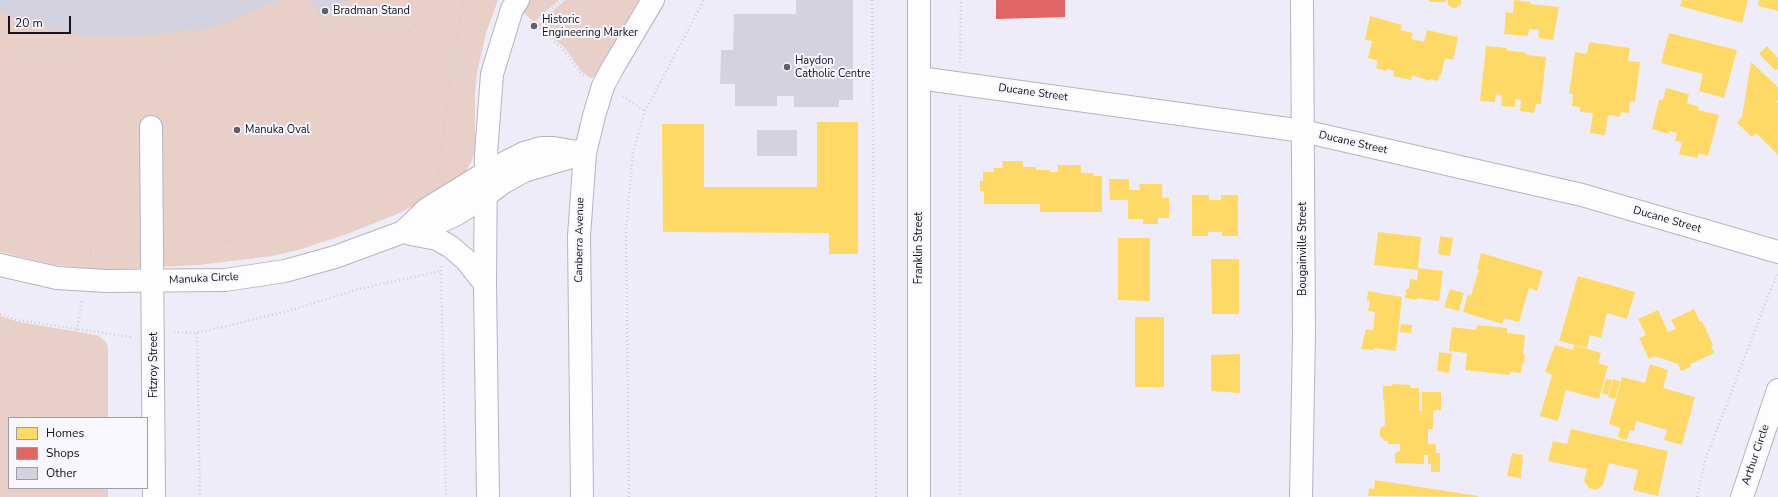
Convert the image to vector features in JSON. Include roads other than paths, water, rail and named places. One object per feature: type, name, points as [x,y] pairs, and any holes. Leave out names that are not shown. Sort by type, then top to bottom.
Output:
[{"type":"main road","points":[[488,497],[485,173],[492,74],[512,9],[518,0]]},
{"type":"main road","name":"Canberra Avenue","points":[[582,497],[579,236],[585,153],[603,86],[653,0]]},
{"type":"main road","name":"Franklin Street","points":[[919,0],[919,497]]},
{"type":"main road","name":"Bougainville Street","points":[[1301,497],[1304,334],[1302,0]]},
{"type":"main road","name":"Ducane Street","points":[[919,78],[1303,131],[1582,195],[1778,252]]},
{"type":"main road","name":"Fitzroy Street","points":[[151,127],[154,281],[154,497]]},
{"type":"main road","name":"Manuka Circle","points":[[403,232],[427,209],[485,173],[524,153],[541,148],[553,148],[585,153]]},
{"type":"main road","name":"Manuka Circle","points":[[0,265],[57,278],[106,281],[225,280],[285,271],[334,257],[403,232],[423,230],[434,226],[524,171],[585,153]]},
{"type":"main road","points":[[403,232],[428,236],[444,242],[462,256],[485,284]]},
{"type":"main road","name":"Arthur Circle","points":[[1742,497],[1778,390]]},
{"type":"place","name":"Bradman Stand","points":[[325,11]]},
{"type":"place","name":"Historic Engineering Marker","points":[[534,26]]},
{"type":"place","name":"Haydon Catholic Centre","points":[[787,67]]},
{"type":"place","name":"Manuka Oval","points":[[237,130]]}]
